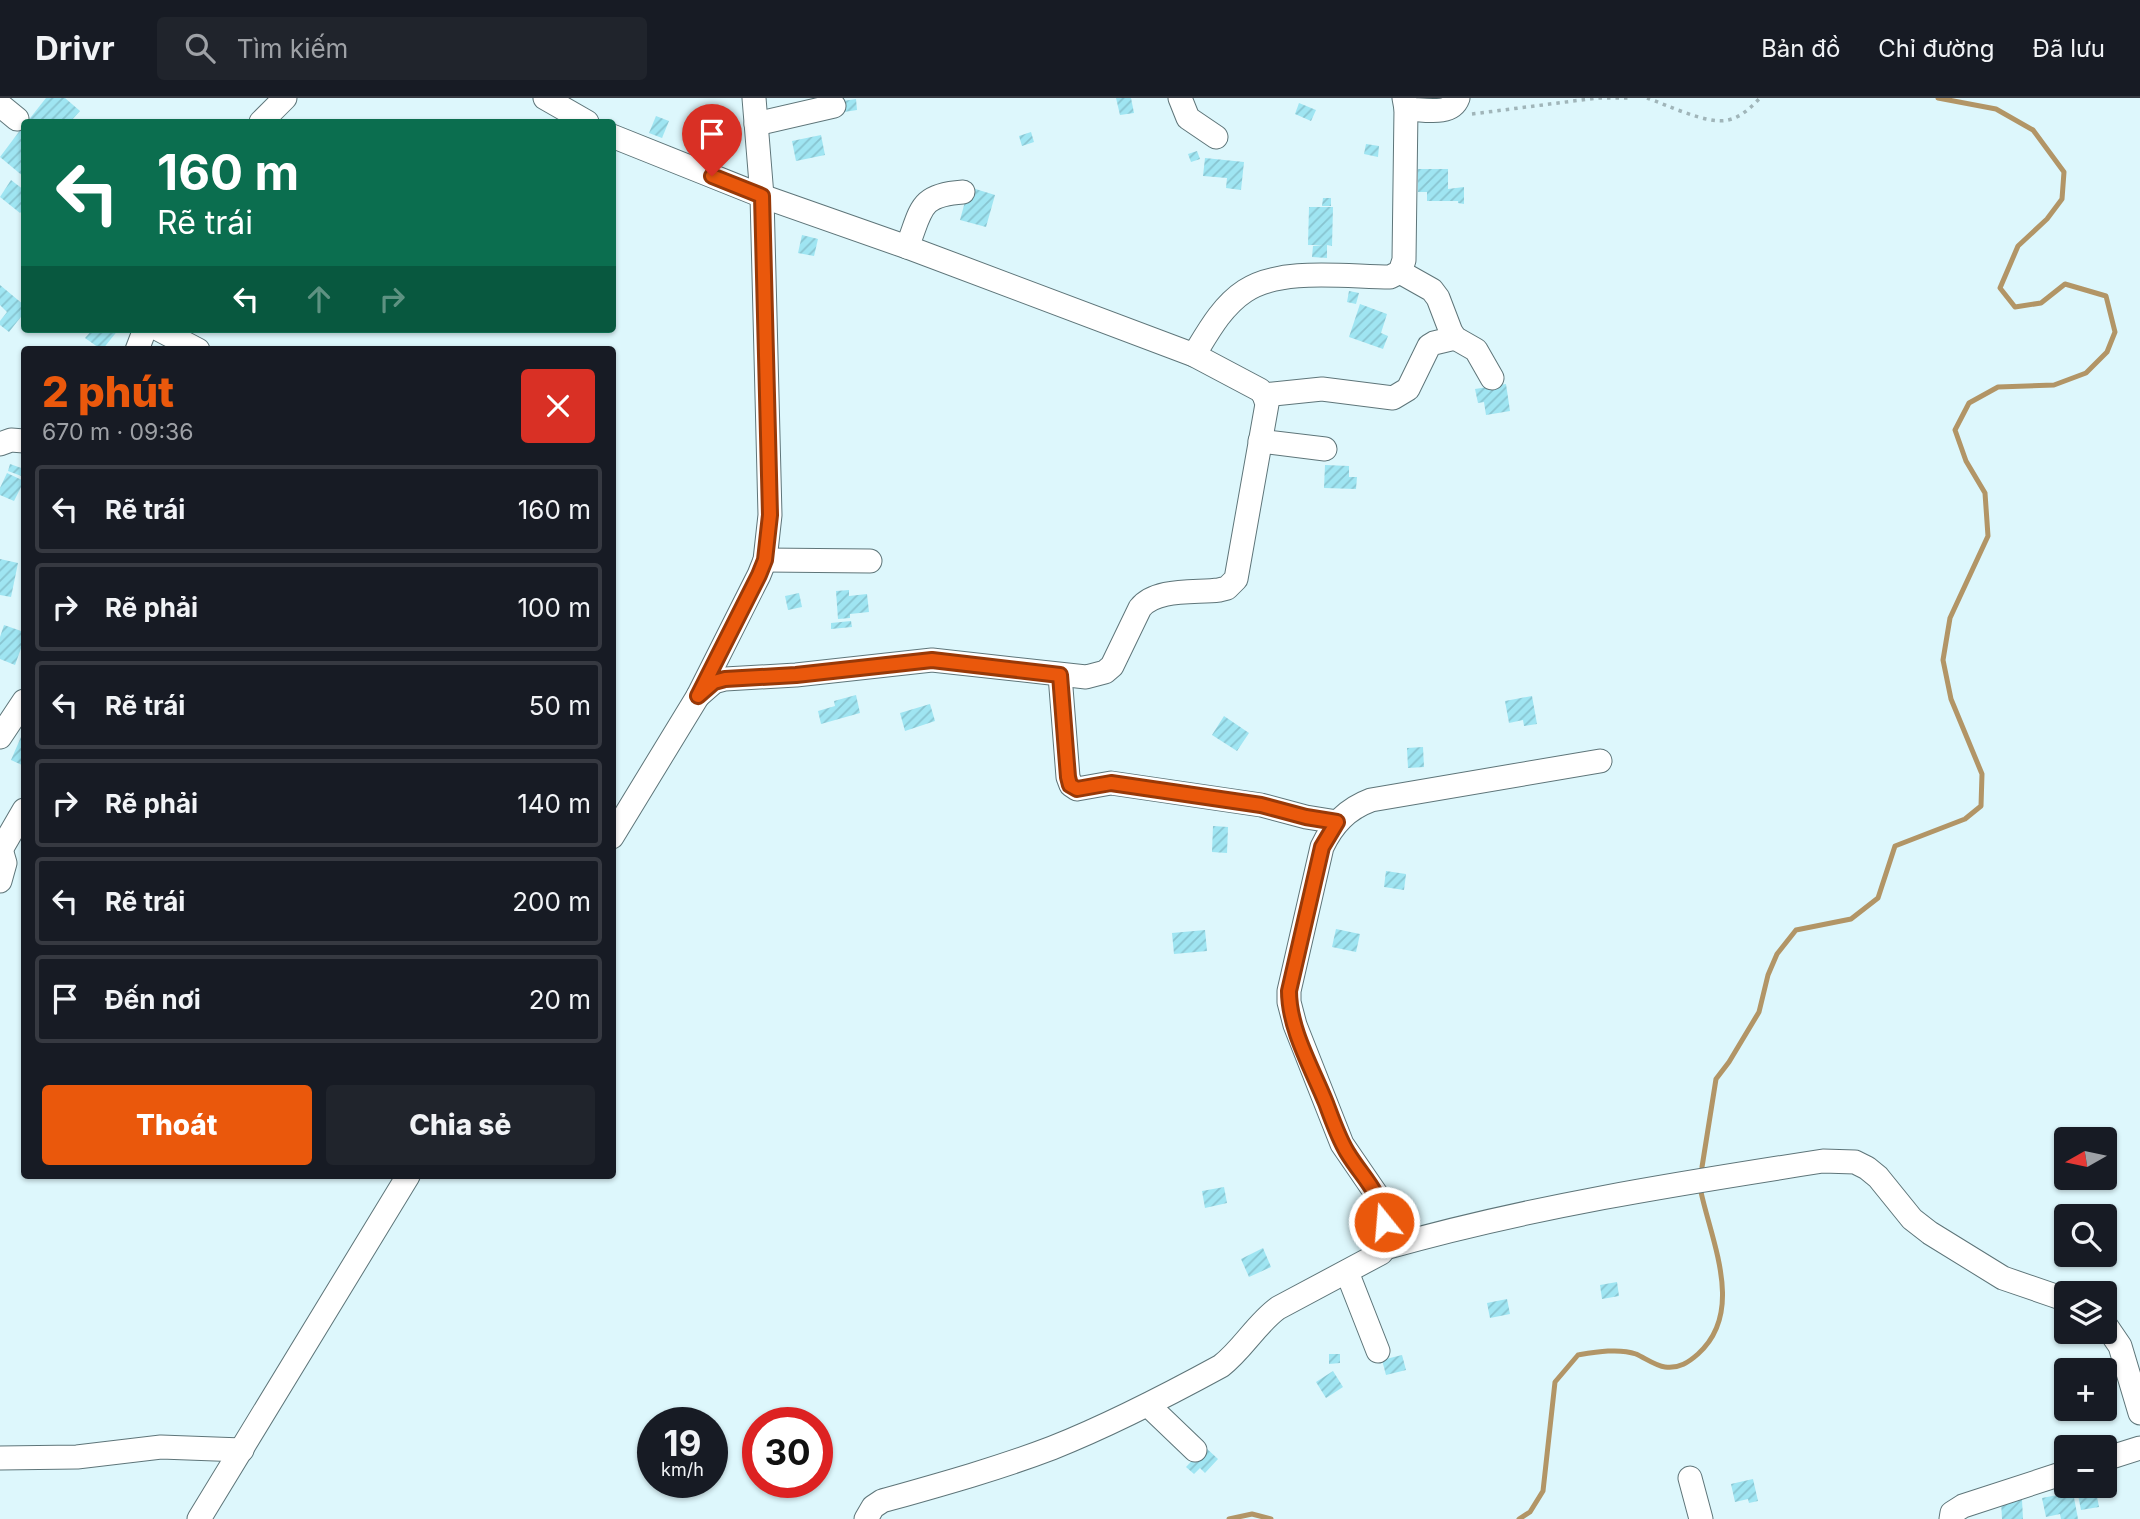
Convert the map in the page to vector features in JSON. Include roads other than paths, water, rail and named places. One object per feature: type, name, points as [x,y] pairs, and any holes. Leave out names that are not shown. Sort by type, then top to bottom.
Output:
[{"type":"street","points":[[264,119],[285,98]]},
{"type":"street","points":[[545,98],[582,119]]},
{"type":"street","points":[[616,829],[698,696],[765,560],[770,515],[762,196],[754,98]]},
{"type":"street","points":[[1180,98],[1188,118],[1216,137]]},
{"type":"street","points":[[1194,355],[1215,321],[1228,307],[1243,292],[1263,281],[1284,276],[1390,277],[1400,272],[1404,260],[1405,103],[1447,110],[1455,105],[1463,106]]},
{"type":"street","points":[[756,124],[834,106]]},
{"type":"street","points":[[616,138],[762,196],[907,247],[1194,355],[1260,390],[1267,404],[1233,584],[1219,590],[1161,596],[1146,601],[1112,666],[1105,672],[1086,677],[932,660],[796,675],[725,679],[714,682],[698,696]]},
{"type":"street","points":[[907,247],[928,200],[942,194],[962,192]]},
{"type":"street","points":[[1400,272],[1424,284],[1438,298],[1455,338],[1476,350],[1492,377]]},
{"type":"street","points":[[166,333],[190,346]]},
{"type":"street","points":[[1264,396],[1322,389],[1393,398],[1408,389],[1429,346],[1455,338]]},
{"type":"street","points":[[0,444],[11,440],[21,441]]},
{"type":"street","points":[[1261,441],[1325,449]]},
{"type":"street","points":[[765,560],[870,561]]},
{"type":"street","points":[[1060,675],[1068,777],[1070,785],[1077,789],[1111,783],[1261,805],[1337,822]]},
{"type":"street","points":[[0,737],[21,706]]},
{"type":"street","points":[[1385,1248],[1387,1237],[1378,1198],[1342,1144],[1295,1025],[1289,1002],[1289,991],[1322,847],[1337,822],[1359,804],[1371,800],[1600,761]]},
{"type":"street","points":[[0,881],[5,863],[1,847],[21,815]]},
{"type":"street","points":[[866,1519],[873,1507],[882,1501],[1013,1462],[1148,1405],[1221,1366],[1278,1308],[1377,1256],[1385,1248],[1496,1218],[1580,1200],[1823,1161],[1855,1162],[1878,1177],[1912,1219],[1930,1233],[2003,1278],[2054,1296]]},
{"type":"street","points":[[199,1519],[406,1179]]},
{"type":"street","points":[[1347,1272],[1378,1351]]},
{"type":"street","points":[[2117,1342],[2140,1413]]},
{"type":"street","points":[[1148,1405],[1195,1450]]},
{"type":"street","points":[[0,1458],[77,1457],[161,1447],[242,1450]]},
{"type":"street","points":[[2117,1455],[2140,1448]]},
{"type":"street","points":[[1951,1519],[1952,1513],[1963,1506],[2054,1476]]},
{"type":"street","points":[[1690,1478],[1701,1519]]},
{"type":"waterway","points":[[1702,1167],[1716,1079],[1759,1012],[1768,975],[1777,954],[1796,930],[1851,919],[1878,898],[1895,846],[1965,819],[1981,806],[1982,774],[1951,699],[1943,660],[1950,618],[1988,536],[1985,493],[1966,461],[1955,430],[1969,403],[1998,387],[2054,385],[2086,373],[2107,352],[2115,332],[2106,296],[2065,284],[2041,303],[2015,307],[2000,288],[2018,246],[2047,219],[2062,199],[2064,172],[2033,130],[1996,109],[1938,98]]},
{"type":"waterway","points":[[1519,1519],[1530,1512],[1543,1491],[1555,1382],[1578,1355],[1622,1351],[1636,1354],[1654,1364],[1675,1367],[1695,1357],[1712,1337],[1720,1318],[1723,1298],[1717,1255],[1701,1192]]},
{"type":"waterway","points":[[1229,1519],[1252,1514],[1271,1519]]}]
